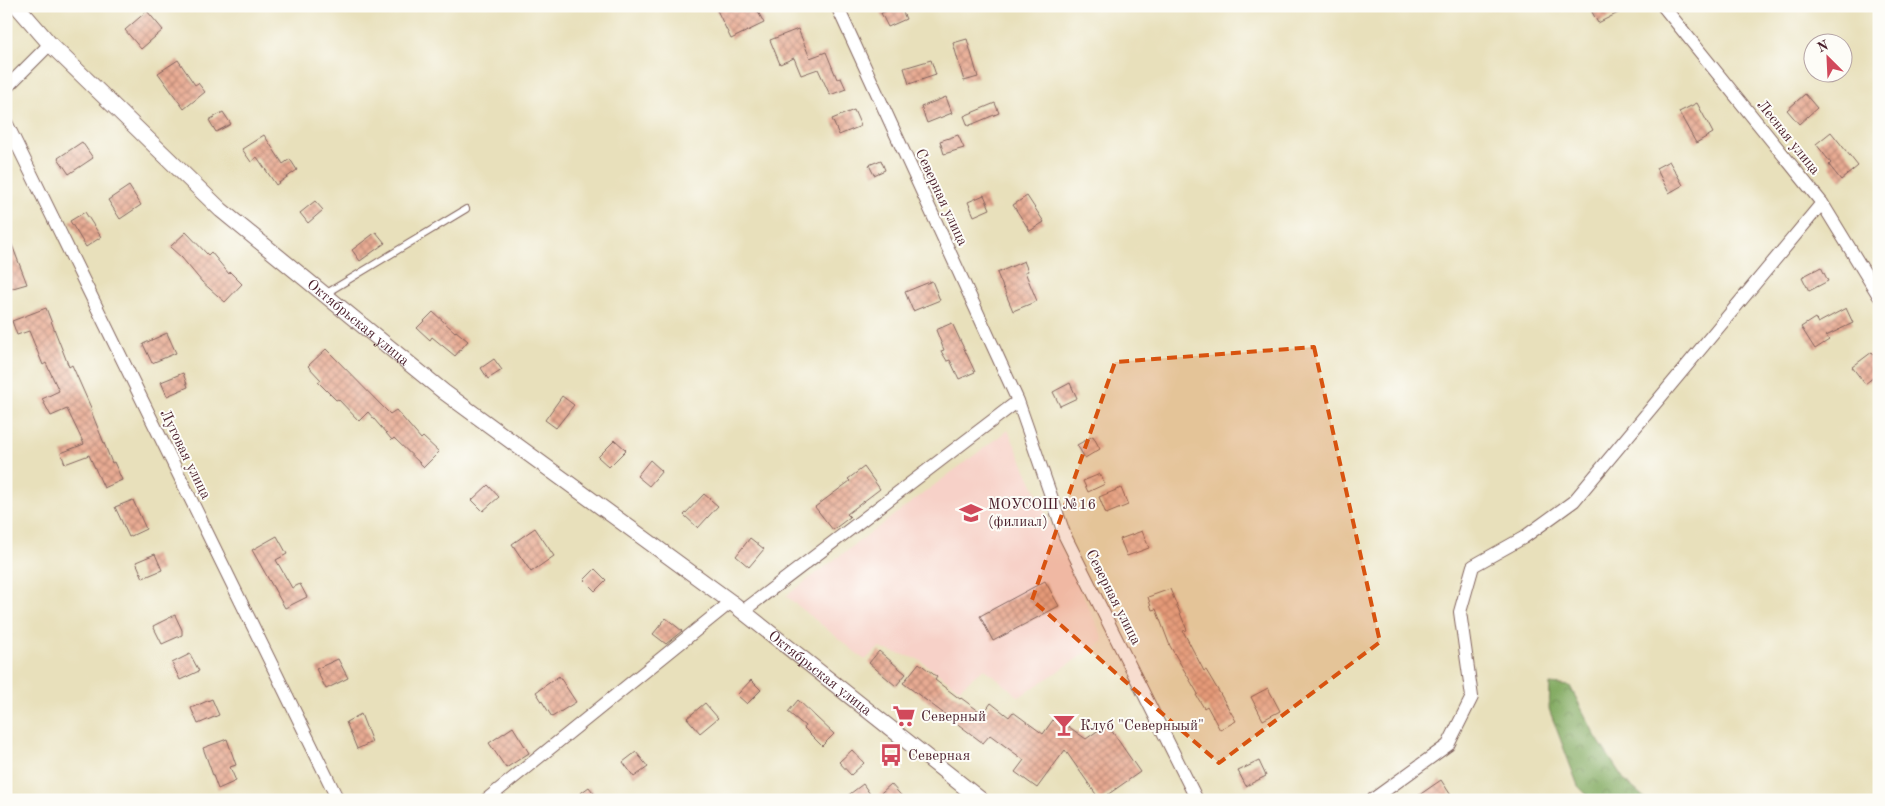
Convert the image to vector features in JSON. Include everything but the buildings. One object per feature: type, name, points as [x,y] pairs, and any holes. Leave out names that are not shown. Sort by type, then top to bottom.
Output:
[{"type":"street","name":"Октябрьская улица","points":[[17,6],[50,44],[221,210],[444,392],[737,607],[981,800]]},
{"type":"street","name":"Северная улица","points":[[837,6],[1018,401],[1065,536],[1197,800]]},
{"type":"street","name":"Лесная улица","points":[[1663,6],[1822,203],[1879,296]]},
{"type":"street","points":[[6,88],[50,44]]},
{"type":"street","name":"Луговая улица","points":[[6,122],[338,800]]},
{"type":"street","points":[[1372,800],[1448,745],[1472,697],[1460,612],[1473,566],[1523,538],[1574,501],[1822,203]]},
{"type":"street","points":[[486,800],[737,607],[1018,401]]},
{"type":"lane","points":[[324,294],[466,209]]},
{"type":"highlighted area","points":[[1314,347],[1380,642],[1219,763],[1032,600],[1115,362]]},
{"type":"shaded area","name":"МОУСОШ №16 (филиал)","points":[[1008,430],[1104,641],[1019,697],[984,668],[959,689],[918,659],[879,648],[865,660],[786,596]]},
{"type":"green space","points":[[1550,684],[1570,686],[1596,737],[1625,781],[1647,800],[1592,800],[1578,786],[1549,709]]},
{"type":"place","name":"МОУСОШ №16 (филиал)","points":[[971,513]]},
{"type":"place","name":"Северный","points":[[904,716]]},
{"type":"place","name":"Клуб \"Северныый\"","points":[[1064,725]]},
{"type":"place","name":"Северная","points":[[891,755]]}]
